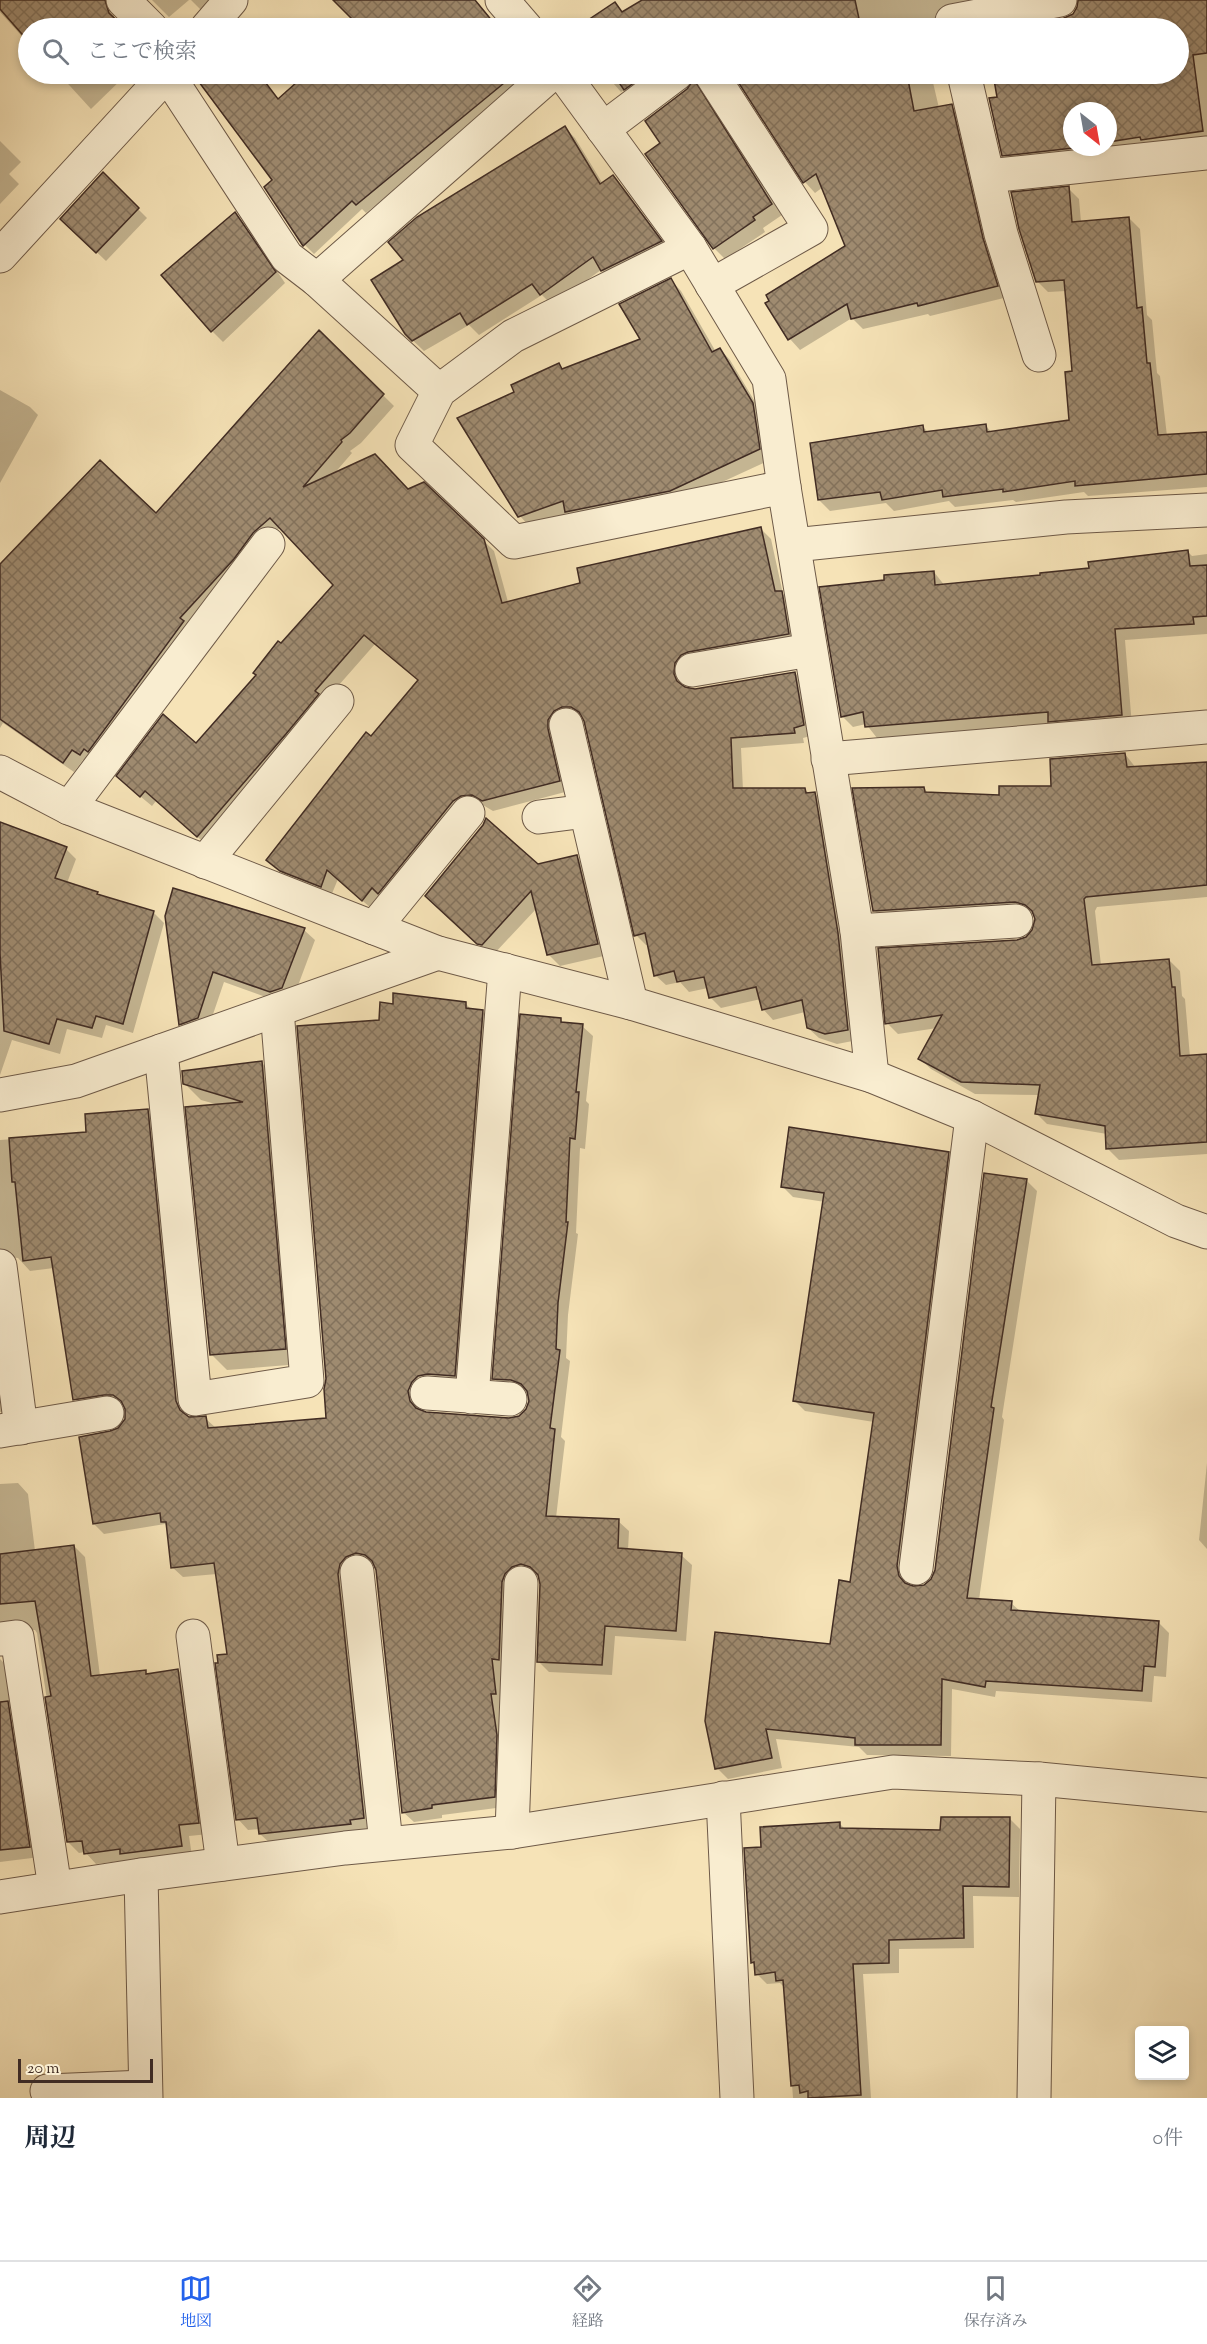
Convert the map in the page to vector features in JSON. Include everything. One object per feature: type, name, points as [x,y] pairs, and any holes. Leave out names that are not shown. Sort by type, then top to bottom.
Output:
[{"type":"street","points":[[123,0],[141,18]]},
{"type":"street","points":[[216,18],[231,0]]},
{"type":"street","points":[[502,0],[517,18]]},
{"type":"street","points":[[952,16],[1060,0]]},
{"type":"street","points":[[0,256],[158,84]]},
{"type":"street","points":[[174,84],[287,257],[317,279],[439,391]]},
{"type":"street","points":[[317,279],[540,84]]},
{"type":"street","points":[[570,84],[690,248],[769,378],[784,487],[857,931],[872,1076]]},
{"type":"street","points":[[603,129],[663,84]]},
{"type":"street","points":[[712,285],[810,229],[717,84]]},
{"type":"street","points":[[966,84],[1001,234],[1039,355]]},
{"type":"street","points":[[988,176],[1207,153]]},
{"type":"street","points":[[690,248],[513,336],[439,391],[412,445],[514,542],[784,487]]},
{"type":"street","points":[[794,545],[1066,517],[1207,510]]},
{"type":"street","points":[[69,808],[268,544]]},
{"type":"street","points":[[692,670],[810,650]]},
{"type":"street","points":[[205,862],[337,702]]},
{"type":"street","points":[[566,725],[631,1003]]},
{"type":"street","points":[[828,759],[1207,727]]},
{"type":"street","points":[[0,772],[69,808],[438,953],[631,1003],[872,1076],[972,1117],[1176,1221],[1207,1232]]},
{"type":"street","points":[[538,817],[586,811]]},
{"type":"street","points":[[374,928],[468,813]]},
{"type":"street","points":[[857,931],[1016,921]]},
{"type":"street","points":[[0,1095],[76,1081],[438,953]]},
{"type":"street","points":[[472,1397],[506,970]]},
{"type":"street","points":[[160,1051],[195,1399],[307,1381],[277,1010]]},
{"type":"street","points":[[916,1568],[972,1117]]},
{"type":"street","points":[[0,1266],[10,1430],[106,1413]]},
{"type":"street","points":[[427,1394],[510,1399]]},
{"type":"street","points":[[357,1572],[386,1843]]},
{"type":"street","points":[[512,1832],[521,1583]]},
{"type":"street","points":[[192,1636],[222,1864]]},
{"type":"street","points":[[0,1639],[17,1637],[55,1888]]},
{"type":"street","points":[[0,1897],[141,1875],[386,1843],[512,1832],[893,1772],[1039,1779],[1207,1795]]},
{"type":"street","points":[[1034,2098],[1039,1779]]},
{"type":"street","points":[[723,1798],[737,2098]]},
{"type":"street","points":[[47,2091],[146,2092],[141,1875]]},
{"type":"building","points":[[0,0],[105,0],[109,13],[114,18],[18,18],[18,30],[0,9]]},
{"type":"building","points":[[333,0],[475,0],[490,18],[351,18]]},
{"type":"building","points":[[642,0],[855,0],[859,18],[591,18],[615,2],[622,12]]},
{"type":"building","points":[[1078,0],[1207,0],[1207,53],[1193,55],[1203,131],[1141,140],[1140,137],[1117,141],[1117,102],[1063,102],[1063,149],[1002,156],[989,98],[997,97],[995,84],[1189,84],[1189,18],[1064,18],[1073,14]]},
{"type":"building","points":[[200,84],[267,84],[278,99],[295,84],[503,84],[356,205],[352,201],[303,246],[264,187],[272,180]]},
{"type":"building","points":[[620,84],[632,84],[624,90]]},
{"type":"building","points":[[690,84],[697,84],[772,204],[753,217],[755,220],[713,249],[645,154],[660,143],[645,121]]},
{"type":"building","points":[[739,84],[909,84],[914,111],[952,104],[983,238],[998,286],[918,306],[917,303],[851,319],[847,304],[788,340],[765,303],[769,301],[766,295],[845,246],[816,174],[803,183]]},
{"type":"building","points":[[565,126],[600,184],[613,175],[662,241],[601,271],[593,257],[540,295],[532,284],[467,325],[460,313],[412,341],[405,334],[371,280],[403,260],[388,242],[417,217]]},
{"type":"building","points":[[103,172],[139,208],[96,253],[60,219]]},
{"type":"building","points":[[1069,186],[1072,222],[1129,217],[1137,308],[1142,307],[1147,363],[1150,363],[1158,435],[1207,432],[1207,474],[1075,486],[1075,481],[1003,492],[1003,489],[943,497],[942,490],[882,500],[880,492],[818,500],[810,443],[923,425],[924,432],[986,424],[987,432],[1069,420],[1065,372],[1072,371],[1064,280],[1036,282],[1019,229],[1011,192]]},
{"type":"building","points":[[235,212],[276,272],[211,332],[161,275]]},
{"type":"building","points":[[671,278],[712,352],[720,348],[753,403],[760,449],[670,491],[565,512],[563,501],[518,517],[457,418],[514,392],[511,385],[559,363],[562,369],[640,339],[619,304]]},
{"type":"building","points":[[319,330],[384,394],[341,440],[342,442],[303,487],[375,454],[408,489],[424,482],[484,539],[502,603],[580,583],[577,568],[761,527],[775,591],[782,591],[789,634],[688,652],[681,655],[675,663],[674,674],[677,681],[685,687],[695,689],[795,672],[804,725],[794,728],[795,733],[731,738],[733,788],[805,788],[806,793],[815,792],[838,933],[848,1030],[825,1034],[807,1028],[802,1000],[762,1010],[756,987],[709,998],[704,977],[677,982],[674,971],[654,976],[645,933],[634,936],[584,721],[579,712],[571,707],[562,707],[554,711],[548,720],[560,781],[482,801],[472,795],[461,796],[453,801],[378,894],[372,888],[362,901],[327,870],[321,887],[280,871],[266,860],[366,732],[371,736],[418,680],[364,635],[315,691],[319,694],[286,734],[197,837],[145,791],[140,797],[116,776],[163,714],[196,743],[256,675],[253,673],[278,641],[281,643],[333,585],[270,518],[253,533],[234,559],[180,618],[184,621],[88,752],[84,749],[80,755],[72,750],[63,763],[0,719],[0,564],[100,460],[156,513]]},
{"type":"building","points":[[1188,550],[1190,566],[1207,565],[1207,616],[1193,617],[1194,624],[1115,629],[1122,715],[1048,722],[1048,712],[865,727],[863,712],[841,717],[819,587],[884,580],[884,575],[934,571],[935,585],[1040,575],[1040,573],[1089,568],[1088,562]]},
{"type":"building","points":[[1125,753],[1127,767],[1207,762],[1207,885],[1084,899],[1092,965],[1169,959],[1172,987],[1175,987],[1180,1056],[1207,1054],[1207,1142],[1106,1149],[1105,1126],[1035,1114],[1040,1085],[961,1082],[918,1059],[942,1015],[885,1024],[878,948],[1017,940],[1026,937],[1032,930],[1035,919],[1032,911],[1025,905],[1015,902],[873,911],[852,788],[924,787],[925,792],[999,795],[999,786],[1051,786],[1050,759]]},
{"type":"building","points":[[486,818],[538,864],[577,855],[598,944],[547,955],[531,891],[482,945],[477,944],[425,896],[483,825]]},
{"type":"building","points":[[0,822],[67,847],[55,878],[98,892],[97,894],[154,911],[123,1024],[96,1016],[92,1028],[57,1019],[49,1044],[4,1031],[0,953]]},
{"type":"building","points":[[173,888],[305,928],[282,988],[270,992],[213,972],[198,1018],[179,1025],[165,916]]},
{"type":"building","points":[[393,993],[466,1002],[466,1008],[483,1010],[455,1376],[428,1374],[418,1376],[412,1382],[408,1391],[410,1401],[416,1408],[426,1412],[509,1418],[519,1416],[526,1409],[529,1401],[527,1391],[521,1384],[511,1380],[492,1379],[520,1014],[561,1018],[561,1022],[583,1024],[576,1092],[579,1092],[575,1139],[570,1138],[566,1222],[568,1222],[558,1303],[556,1349],[560,1350],[550,1428],[555,1429],[546,1516],[619,1519],[618,1548],[682,1553],[676,1631],[605,1626],[602,1665],[537,1662],[540,1584],[538,1575],[530,1567],[521,1564],[512,1567],[505,1574],[502,1582],[499,1660],[492,1659],[496,1694],[491,1694],[497,1735],[495,1797],[432,1805],[432,1808],[402,1813],[376,1570],[372,1561],[365,1555],[356,1553],[346,1557],[340,1564],[338,1574],[364,1818],[350,1820],[351,1824],[259,1834],[257,1818],[236,1820],[215,1663],[218,1663],[217,1655],[227,1654],[214,1563],[171,1568],[166,1522],[161,1522],[160,1513],[93,1524],[79,1437],[118,1428],[125,1419],[125,1409],[121,1401],[113,1395],[73,1400],[51,1257],[23,1261],[15,1182],[12,1182],[9,1138],[86,1132],[85,1114],[148,1109],[176,1401],[180,1410],[189,1417],[206,1416],[208,1428],[326,1418],[324,1389],[326,1379],[297,1026],[379,1020],[380,1002],[393,1004]]},
{"type":"building","points":[[262,1061],[286,1349],[210,1355],[185,1107],[243,1102],[183,1084],[182,1071]]},
{"type":"building","points":[[789,1127],[949,1152],[897,1566],[899,1576],[905,1583],[913,1586],[924,1585],[931,1579],[935,1570],[984,1173],[1027,1179],[991,1407],[994,1408],[967,1598],[1012,1601],[1011,1610],[1159,1621],[1155,1667],[1144,1666],[1142,1691],[986,1681],[985,1687],[942,1679],[941,1745],[855,1745],[855,1738],[766,1729],[772,1758],[715,1769],[705,1721],[715,1632],[830,1644],[839,1580],[850,1582],[874,1413],[793,1401],[824,1193],[781,1187]]},
{"type":"building","points":[[74,1545],[91,1676],[146,1670],[146,1674],[178,1669],[199,1823],[179,1825],[182,1846],[120,1854],[120,1849],[84,1854],[82,1841],[67,1842],[45,1697],[51,1696],[35,1601],[0,1604],[0,1554]]},
{"type":"building","points":[[8,1701],[30,1847],[0,1850],[0,1702]]},
{"type":"building","points":[[941,1817],[1010,1817],[1009,1887],[963,1886],[964,1938],[889,1940],[889,1963],[853,1964],[861,2095],[808,2098],[808,2091],[800,2093],[799,2085],[791,2086],[783,1980],[776,1981],[775,1972],[755,1975],[754,1962],[751,1963],[744,1848],[761,1847],[760,1827],[840,1822],[840,1828],[940,1830]]}]
